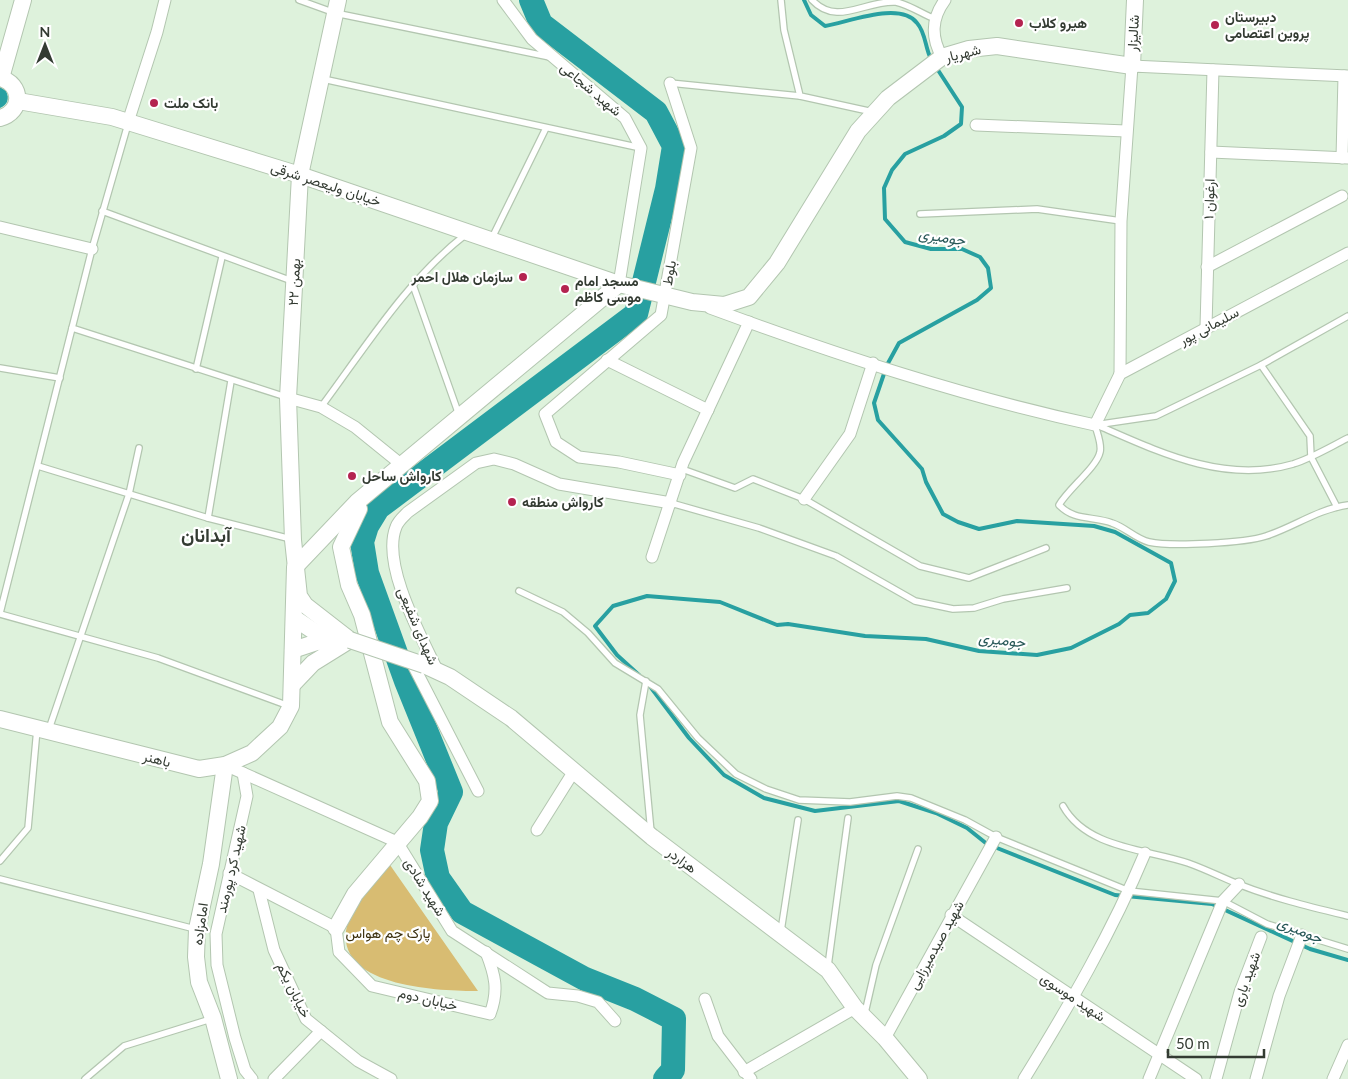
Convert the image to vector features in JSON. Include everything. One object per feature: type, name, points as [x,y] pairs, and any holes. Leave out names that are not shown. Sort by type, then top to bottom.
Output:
[{"type":"main road","points":[[0,118],[12,113],[18,101],[16,89],[12,84],[0,78],[23,0]]},
{"type":"main road","name":"شالیزار","points":[[1132,66],[1135,0]]},
{"type":"main road","name":"۲۲ بهمن","points":[[295,567],[288,398],[300,175],[336,6]]},
{"type":"main road","name":"شهریار","points":[[625,285],[692,302],[724,304],[749,297],[777,263],[858,131],[874,112],[935,62],[969,49],[997,46],[1132,66]]},
{"type":"main road","name":"خیابان ولیعصر شرقی","points":[[18,101],[112,117],[300,175],[625,285]]},
{"type":"main road","points":[[291,706],[295,567],[368,493],[459,417],[625,285]]},
{"type":"main road","points":[[336,928],[355,894],[397,842],[420,818],[430,801],[427,781],[390,722],[362,616],[349,586],[341,547],[368,493]]},
{"type":"main road","points":[[295,567],[299,596],[305,605],[350,640]]},
{"type":"main road","points":[[294,618],[318,634],[350,640]]},
{"type":"main road","points":[[293,650],[317,642],[350,640]]},
{"type":"main road","points":[[292,685],[314,663],[350,640]]},
{"type":"main road","name":"هزاردر","points":[[350,640],[424,665],[511,718],[652,837],[828,970],[859,1013],[885,1038],[919,1079]]},
{"type":"main road","name":"باهنر","points":[[0,719],[199,769],[225,765],[252,753],[264,744],[280,727],[291,706]]},
{"type":"main road","name":"امامزاده","points":[[225,765],[211,864],[197,929],[196,957],[199,982],[214,1018],[229,1079]]},
{"type":"street","points":[[128,122],[164,0]]},
{"type":"street","name":"شهید شجاعی","points":[[503,0],[532,39],[625,118],[640,148]]},
{"type":"street","points":[[935,62],[936,45],[933,30],[935,19],[945,0]]},
{"type":"street","points":[[692,302],[897,371],[1030,411],[1095,425],[1120,374],[1121,221],[1132,66]]},
{"type":"street","name":"شهریار","points":[[1132,66],[1346,76]]},
{"type":"street","name":"ارغوان ۱","points":[[1206,327],[1213,70]]},
{"type":"street","points":[[1211,152],[1345,158],[1346,76]]},
{"type":"street","name":"بلوط","points":[[670,84],[690,148],[661,315],[545,414],[556,442],[579,457],[618,462],[680,476]]},
{"type":"street","points":[[976,125],[1126,131]]},
{"type":"street","points":[[625,285],[640,148]]},
{"type":"street","points":[[1207,267],[1342,196]]},
{"type":"street","points":[[0,227],[92,249]]},
{"type":"street","name":"سلیمانی پور","points":[[1120,374],[1348,253]]},
{"type":"street","points":[[652,557],[680,476],[749,322]]},
{"type":"street","points":[[608,360],[708,410]]},
{"type":"street","points":[[804,499],[850,434],[869,362]]},
{"type":"street","points":[[288,398],[321,407],[355,427],[402,465]]},
{"type":"street","name":"شهدای شفیعی","points":[[478,791],[424,665],[398,580],[393,553],[393,536],[399,521],[408,512],[476,463],[494,459],[514,464],[559,484],[671,503]]},
{"type":"street","name":"شهید شادی","points":[[225,765],[397,842],[452,931],[548,993],[578,996],[598,1002],[615,1021]]},
{"type":"street","points":[[537,830],[574,771]]},
{"type":"street","name":"شهید کرد پورمند","points":[[243,773],[247,796],[216,934],[217,965],[235,1038],[245,1070],[252,1079]]},
{"type":"street","name":"شهید صیدمیرزایی","points":[[885,1038],[951,915],[996,837]]},
{"type":"street","points":[[1024,1079],[1074,997],[1130,891],[1145,853]]},
{"type":"street","points":[[229,873],[336,928]]},
{"type":"street","points":[[1149,1079],[1223,900],[1239,884]]},
{"type":"street","name":"خیابان یکم","points":[[259,890],[274,950],[306,1019],[358,1061],[392,1079]]},
{"type":"street","name":"شهید موسوی","points":[[951,915],[1196,1079]]},
{"type":"street","name":"خیابان دوم","points":[[336,928],[339,952],[372,986],[490,1014],[495,1000],[496,983],[486,952]]},
{"type":"street","points":[[1256,1079],[1279,996],[1302,935]]},
{"type":"street","name":"شهید یاری","points":[[1216,1079],[1240,992],[1261,937]]},
{"type":"street","points":[[705,999],[718,1036],[748,1075],[859,1013]]},
{"type":"street","points":[[274,1079],[321,1031]]},
{"type":"street","points":[[1333,1079],[1348,1045]]},
{"type":"lane","points":[[299,0],[336,6],[554,58]]},
{"type":"lane","points":[[781,0],[784,30],[800,96]]},
{"type":"lane","points":[[812,0],[820,9],[832,13],[878,2],[895,2],[914,8],[935,19]]},
{"type":"lane","points":[[321,78],[640,148]]},
{"type":"lane","points":[[670,84],[800,96],[874,112]]},
{"type":"lane","points":[[128,122],[92,249],[0,614],[82,635],[158,658],[291,706]]},
{"type":"lane","points":[[491,240],[546,128]]},
{"type":"lane","points":[[920,214],[1037,208],[1121,221]]},
{"type":"lane","points":[[102,211],[222,257],[294,282]]},
{"type":"lane","points":[[321,407],[413,285],[441,254],[468,232]]},
{"type":"lane","points":[[196,369],[222,257]]},
{"type":"lane","points":[[413,285],[459,417]]},
{"type":"lane","points":[[1095,425],[1156,416],[1261,365],[1348,316]]},
{"type":"lane","points":[[72,328],[288,398]]},
{"type":"lane","points":[[1261,365],[1310,436],[1311,457],[1337,507]]},
{"type":"lane","points":[[0,368],[60,378]]},
{"type":"lane","points":[[208,518],[231,381]]},
{"type":"lane","points":[[1095,425],[1194,464],[1219,469],[1271,468],[1311,457],[1348,438]]},
{"type":"lane","points":[[1095,425],[1100,452],[1096,461],[1064,496],[1060,505],[1066,513],[1076,517],[1113,523],[1149,542],[1189,545],[1265,537],[1337,507],[1348,506]]},
{"type":"lane","points":[[0,861],[28,828],[43,730],[82,635],[129,494],[139,448]]},
{"type":"lane","points":[[38,466],[208,518],[293,540]]},
{"type":"lane","points":[[680,476],[735,488],[753,480],[804,499],[920,566],[969,578],[1046,548]]},
{"type":"lane","points":[[671,503],[759,528],[836,556],[915,601],[953,610],[974,608],[1003,599],[1067,588]]},
{"type":"lane","points":[[519,591],[563,612],[588,634],[615,664],[658,689],[698,738],[736,774],[766,789],[799,800],[850,802],[884,797],[911,798],[965,820],[996,837],[1130,891],[1223,900],[1267,924],[1348,949]]},
{"type":"lane","points":[[646,682],[640,716],[652,837]]},
{"type":"lane","points":[[1063,806],[1070,819],[1096,835],[1132,851],[1187,863],[1239,884],[1348,916]]},
{"type":"lane","points":[[828,970],[848,818]]},
{"type":"lane","points":[[780,933],[798,820]]},
{"type":"lane","points":[[859,1013],[918,849]]},
{"type":"lane","points":[[0,879],[197,929]]},
{"type":"lane","points":[[85,1079],[124,1046],[214,1018]]},
{"type":"green space","name":"پارک چم هواس","points":[[390,865],[478,991],[441,990],[396,982],[375,975],[359,964],[348,950],[346,931],[352,912],[363,895]]},
{"type":"water","points":[[0,87],[6,91],[8,99],[0,108]]},
{"type":"waterway","points":[[531,0],[541,24],[656,112],[674,146],[667,189],[636,314],[378,508],[367,526],[362,542],[367,573],[406,681],[451,792],[436,823],[432,850],[438,878],[462,912],[585,979],[635,999],[674,1019],[673,1070],[665,1079]]},
{"type":"waterway","name":"جومیری","points":[[804,0],[811,15],[825,26],[860,17],[887,13],[909,17],[920,27],[931,59]]},
{"type":"waterway","name":"جومیری","points":[[639,675],[617,655],[595,626],[613,606],[647,596],[720,602],[777,625],[788,624],[865,636],[926,639],[979,651],[1037,655],[1071,648],[1119,624],[1130,615],[1148,613],[1166,599],[1175,581],[1171,563],[1115,532],[1094,526],[1017,521],[979,529],[958,522],[943,514],[926,482],[922,469],[878,420],[874,403],[887,365],[899,343],[977,300],[991,288],[988,268],[980,257],[962,249],[931,249],[905,242],[885,219],[884,188],[892,170],[905,154],[944,136],[961,124],[962,107],[936,67]]},
{"type":"waterway","name":"جومیری","points":[[649,685],[689,738],[724,775],[764,798],[815,811],[899,801],[936,813],[967,828],[987,844],[1115,895],[1212,904],[1310,949],[1348,960]]},
{"type":"place","name":"هیرو کلاب","points":[[1019,23]]},
{"type":"place","name":"دبیرستان پروین اعتصامی","points":[[1215,25]]},
{"type":"place","name":"بانک ملت","points":[[154,103]]},
{"type":"place","name":"سازمان هلال احمر","points":[[523,277]]},
{"type":"place","name":"مسجد امام موسی کاظم","points":[[565,289]]},
{"type":"place","name":"کارواش ساحل","points":[[352,476]]},
{"type":"place","name":"کارواش منطقه","points":[[512,502]]},
{"type":"district","name":"آبدانان","points":[[206,535]]}]
